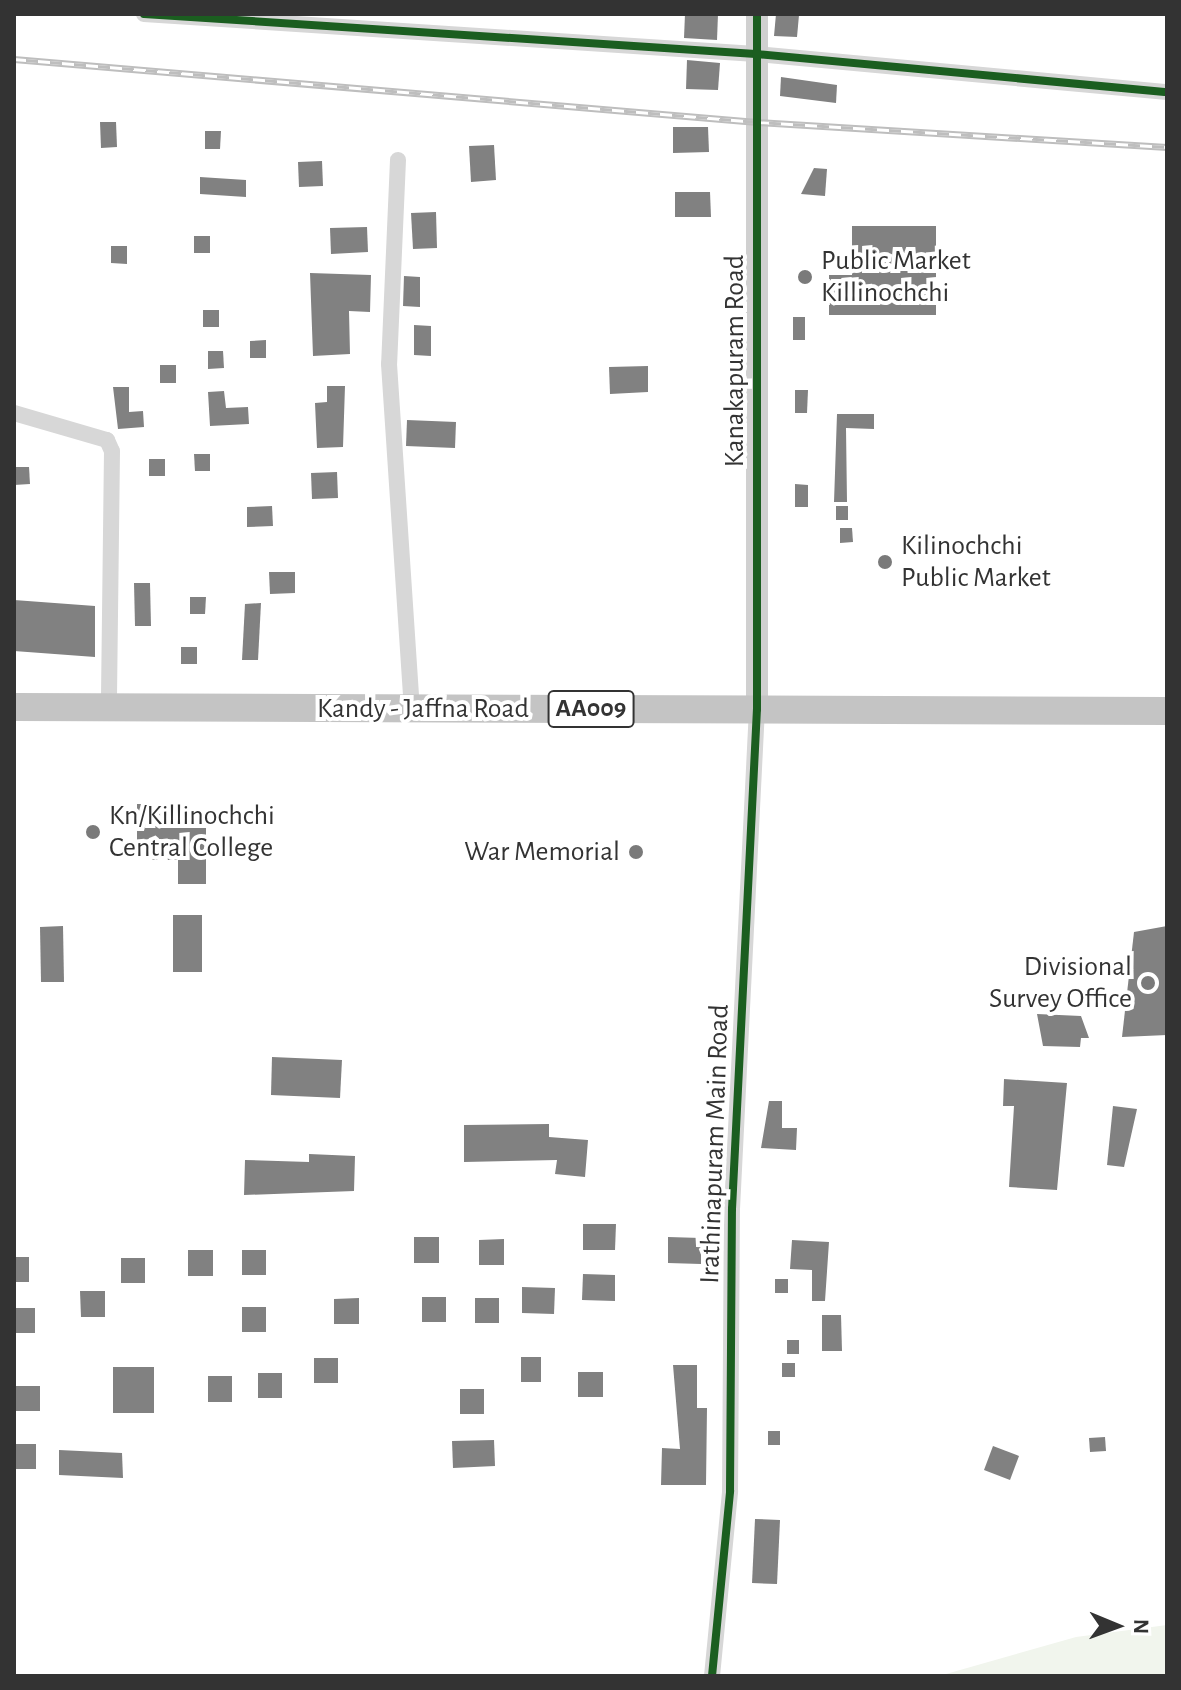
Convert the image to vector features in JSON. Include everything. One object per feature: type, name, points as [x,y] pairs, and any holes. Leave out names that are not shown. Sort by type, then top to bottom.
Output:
[{"type":"highway","name":"Kandy - Jaffna Road","points":[[14,707],[1167,711]]},
{"type":"street","points":[[144,14],[756,54],[1167,92]]},
{"type":"street","name":"Kanakapuram Road","points":[[757,14],[757,709]]},
{"type":"street","points":[[398,160],[389,364],[412,710]]},
{"type":"street","points":[[14,413],[107,440],[112,451],[109,707]]},
{"type":"street","name":"Irathinapuram Main Road","points":[[712,1676],[730,1491],[732,1209],[757,709]]},
{"type":"shaded area","points":[[1167,1625],[1167,1676],[939,1676],[1076,1637]]},
{"type":"building","points":[[685,14],[718,14],[717,40],[684,38]]},
{"type":"building","points":[[776,14],[799,15],[797,37],[774,36]]},
{"type":"building","points":[[687,60],[720,63],[718,90],[686,89]]},
{"type":"building","points":[[781,77],[837,85],[836,103],[780,96]]},
{"type":"building","points":[[100,122],[116,122],[117,147],[101,148]]},
{"type":"building","points":[[673,127],[708,127],[709,152],[673,153]]},
{"type":"building","points":[[205,131],[221,131],[220,149],[205,149]]},
{"type":"building","points":[[494,145],[496,180],[471,182],[469,146]]},
{"type":"building","points":[[322,161],[323,186],[299,187],[298,162]]},
{"type":"building","points":[[814,168],[827,169],[825,196],[801,194]]},
{"type":"building","points":[[200,177],[246,180],[246,197],[200,194]]},
{"type":"building","points":[[675,192],[710,192],[711,217],[675,217]]},
{"type":"building","points":[[436,212],[437,248],[413,249],[411,213]]},
{"type":"building","points":[[852,226],[936,226],[936,315],[829,315],[829,275],[852,275]]},
{"type":"building","points":[[367,227],[368,252],[331,254],[330,228]]},
{"type":"building","points":[[194,236],[210,236],[210,253],[194,253]]},
{"type":"building","points":[[111,246],[127,246],[127,264],[111,263]]},
{"type":"building","points":[[310,273],[371,275],[370,312],[349,311],[350,354],[313,356]]},
{"type":"building","points":[[404,276],[420,277],[420,307],[403,306]]},
{"type":"building","points":[[203,310],[219,310],[219,327],[203,327]]},
{"type":"building","points":[[793,317],[805,317],[805,340],[793,340]]},
{"type":"building","points":[[414,325],[431,326],[431,356],[414,355]]},
{"type":"building","points":[[266,340],[266,358],[250,358],[250,341]]},
{"type":"building","points":[[208,351],[223,351],[224,368],[208,369]]},
{"type":"building","points":[[160,365],[176,365],[176,383],[160,383]]},
{"type":"building","points":[[648,366],[648,392],[610,394],[609,367]]},
{"type":"building","points":[[327,386],[345,386],[343,447],[317,448],[315,403],[327,402]]},
{"type":"building","points":[[113,387],[129,387],[129,412],[143,411],[144,427],[118,429]]},
{"type":"building","points":[[795,390],[808,390],[807,413],[795,413]]},
{"type":"building","points":[[224,391],[226,408],[248,407],[249,424],[210,426],[208,392]]},
{"type":"building","points":[[837,414],[874,414],[874,429],[846,428],[847,502],[834,502]]},
{"type":"building","points":[[407,420],[456,422],[455,448],[406,446]]},
{"type":"building","points":[[194,454],[210,454],[210,471],[195,471]]},
{"type":"building","points":[[149,459],[165,459],[165,476],[149,476]]},
{"type":"building","points":[[14,467],[29,467],[30,484],[14,485]]},
{"type":"building","points":[[337,472],[338,498],[312,499],[311,473]]},
{"type":"building","points":[[795,484],[808,485],[808,507],[795,507]]},
{"type":"building","points":[[272,506],[273,526],[247,527],[247,507]]},
{"type":"building","points":[[836,506],[848,506],[848,520],[836,520]]},
{"type":"building","points":[[840,528],[852,528],[853,542],[840,543]]},
{"type":"building","points":[[269,572],[295,572],[295,593],[270,594]]},
{"type":"building","points":[[134,583],[150,583],[151,626],[135,626]]},
{"type":"building","points":[[190,597],[206,597],[205,614],[190,614]]},
{"type":"building","points":[[14,600],[95,606],[95,657],[14,651]]},
{"type":"building","points":[[261,603],[258,660],[242,660],[245,604]]},
{"type":"building","points":[[181,647],[197,647],[197,664],[181,664]]},
{"type":"building","points":[[137,804],[165,804],[165,828],[206,828],[206,884],[178,884],[178,860],[137,860]]},
{"type":"building","points":[[173,915],[202,915],[202,972],[173,972]]},
{"type":"building","points":[[63,926],[64,982],[41,982],[40,927]]},
{"type":"building","name":"Divisional Survey Office","points":[[1167,926],[1167,1035],[1122,1037],[1134,932]]},
{"type":"building","points":[[1037,1014],[1081,1016],[1089,1038],[1081,1038],[1080,1047],[1043,1046]]},
{"type":"building","points":[[272,1057],[342,1060],[340,1098],[271,1095]]},
{"type":"building","points":[[1004,1079],[1067,1083],[1057,1190],[1009,1187],[1014,1106],[1003,1106]]},
{"type":"building","points":[[769,1101],[782,1101],[782,1128],[797,1128],[796,1150],[761,1148]]},
{"type":"building","points":[[1113,1106],[1137,1109],[1124,1167],[1107,1165]]},
{"type":"building","points":[[549,1124],[549,1137],[588,1140],[585,1177],[555,1174],[557,1160],[464,1162],[464,1125]]},
{"type":"building","points":[[309,1154],[355,1156],[354,1191],[244,1195],[245,1160],[309,1162]]},
{"type":"building","points":[[583,1224],[616,1224],[615,1250],[583,1250]]},
{"type":"building","points":[[414,1237],[439,1237],[439,1263],[414,1263]]},
{"type":"building","points":[[668,1237],[701,1238],[701,1264],[668,1263]]},
{"type":"building","points":[[504,1239],[504,1265],[479,1265],[479,1240]]},
{"type":"building","points":[[792,1240],[829,1242],[825,1301],[812,1301],[812,1270],[790,1269]]},
{"type":"building","points":[[188,1250],[213,1250],[213,1276],[188,1276]]},
{"type":"building","points":[[242,1250],[266,1250],[266,1275],[242,1275]]},
{"type":"building","points":[[14,1257],[29,1257],[29,1282],[14,1282]]},
{"type":"building","points":[[121,1258],[145,1258],[145,1283],[121,1283]]},
{"type":"building","points":[[583,1274],[615,1275],[615,1301],[582,1300]]},
{"type":"building","points":[[775,1279],[788,1279],[788,1293],[775,1293]]},
{"type":"building","points":[[522,1287],[555,1288],[554,1314],[522,1313]]},
{"type":"building","points":[[80,1291],[105,1291],[105,1317],[81,1317]]},
{"type":"building","points":[[422,1297],[446,1297],[446,1322],[422,1322]]},
{"type":"building","points":[[359,1298],[359,1324],[334,1324],[334,1299]]},
{"type":"building","points":[[475,1298],[499,1298],[499,1323],[475,1323]]},
{"type":"building","points":[[242,1307],[266,1307],[266,1332],[242,1332]]},
{"type":"building","points":[[14,1308],[35,1308],[35,1333],[14,1333]]},
{"type":"building","points":[[822,1315],[841,1315],[842,1351],[822,1351]]},
{"type":"building","points":[[787,1340],[799,1340],[799,1354],[787,1354]]},
{"type":"building","points":[[521,1357],[541,1357],[541,1382],[521,1382]]},
{"type":"building","points":[[314,1358],[338,1358],[338,1383],[314,1383]]},
{"type":"building","points":[[782,1363],[795,1363],[795,1377],[782,1377]]},
{"type":"building","points":[[673,1365],[697,1365],[697,1408],[707,1408],[706,1485],[661,1485],[662,1448],[680,1449]]},
{"type":"building","points":[[113,1367],[154,1367],[154,1413],[113,1413]]},
{"type":"building","points":[[578,1372],[603,1372],[603,1397],[578,1397]]},
{"type":"building","points":[[258,1373],[282,1373],[282,1398],[258,1398]]},
{"type":"building","points":[[208,1376],[232,1376],[232,1402],[208,1402]]},
{"type":"building","points":[[16,1386],[40,1386],[40,1411],[16,1411]]},
{"type":"building","points":[[460,1389],[484,1389],[484,1414],[460,1414]]},
{"type":"building","points":[[768,1431],[780,1431],[780,1445],[768,1445]]},
{"type":"building","points":[[1105,1437],[1106,1451],[1090,1452],[1089,1438]]},
{"type":"building","points":[[494,1440],[495,1466],[453,1468],[452,1441]]},
{"type":"building","points":[[14,1444],[36,1444],[36,1469],[14,1469]]},
{"type":"building","points":[[993,1446],[1019,1456],[1010,1480],[984,1470]]},
{"type":"building","points":[[59,1450],[122,1453],[123,1478],[59,1475]]},
{"type":"building","points":[[755,1519],[780,1520],[777,1584],[752,1583]]},
{"type":"railway","points":[[14,59],[757,122],[1167,147]]},
{"type":"cycle path","points":[[144,14],[756,54],[1167,92]]},
{"type":"cycle path","points":[[712,1676],[730,1491],[732,1209],[757,709],[757,14]]},
{"type":"place","name":"Public Market Killinochchi","points":[[805,277]]},
{"type":"place","name":"Kilinochchi Public Market","points":[[885,562]]},
{"type":"place","name":"Kn/Killinochchi Central College","points":[[93,832]]},
{"type":"place","name":"War Memorial","points":[[636,852]]},
{"type":"place","name":"Divisional Survey Office","points":[[1148,983]]}]
